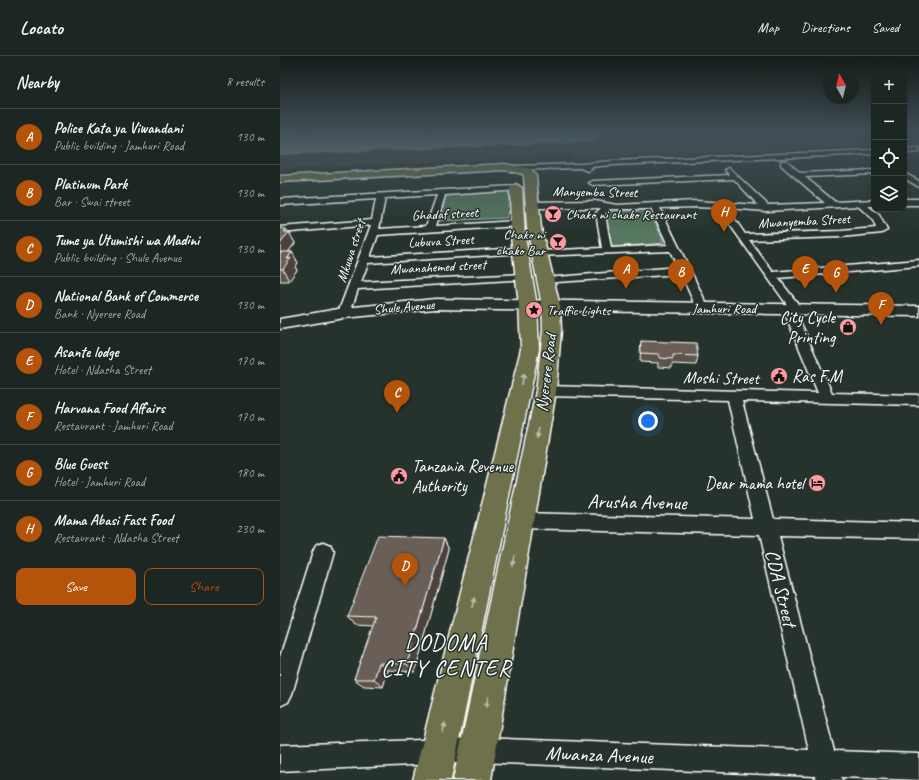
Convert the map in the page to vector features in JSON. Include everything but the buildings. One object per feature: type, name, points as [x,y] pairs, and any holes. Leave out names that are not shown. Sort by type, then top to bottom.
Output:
[{"type":"highway","name":"Nyerere Road","points":[[280,179],[474,169],[510,172],[516,176],[521,187],[534,228],[529,252]]},
{"type":"highway","name":"Nyerere Road","points":[[472,780],[546,391],[552,330],[540,306],[529,252],[517,224],[521,187]]},
{"type":"highway","name":"Nyerere Road","points":[[432,780],[540,306]]},
{"type":"main road","name":"Shule Avenue","points":[[280,324],[344,313],[434,304],[540,306]]},
{"type":"main road","name":"Jamhuri Road","points":[[540,306],[919,311]]},
{"type":"street","points":[[280,202],[521,187],[581,166],[588,170],[594,194],[736,177]]},
{"type":"street","points":[[726,166],[742,181],[766,208]]},
{"type":"street","points":[[787,166],[833,205]]},
{"type":"street","points":[[799,175],[871,172]]},
{"type":"street","points":[[906,176],[919,185]]},
{"type":"street","name":"Manyemba Street","points":[[521,187],[594,194],[608,207],[696,204],[766,208],[871,203]]},
{"type":"street","points":[[430,229],[442,192]]},
{"type":"street","name":"Mkuwa street","points":[[344,313],[375,227],[381,196]]},
{"type":"street","points":[[907,202],[919,202]]},
{"type":"street","name":"Mwanyemba Street","points":[[742,238],[841,234],[882,230],[876,217],[861,204]]},
{"type":"street","points":[[720,205],[742,238],[771,275],[793,309],[827,398]]},
{"type":"street","points":[[654,206],[703,309]]},
{"type":"street","points":[[607,251],[600,213],[608,207]]},
{"type":"street","name":"Ghadaf street","points":[[280,230],[375,227],[430,229],[517,224]]},
{"type":"street","name":"Lubuva Street","points":[[363,260],[529,252],[674,248]]},
{"type":"street","points":[[771,275],[919,263]]},
{"type":"street","name":"Mwanahemed street","points":[[354,286],[535,279],[685,270]]},
{"type":"street","name":"Moshi Street","points":[[546,391],[919,400]]},
{"type":"street","name":"CDA Street","points":[[734,396],[827,772]]},
{"type":"street","name":"Arusha Avenue","points":[[522,521],[919,531]]},
{"type":"street","points":[[280,694],[323,552]]},
{"type":"street","name":"Mwanza Avenue","points":[[280,758],[478,750],[827,772],[919,767]]},
{"type":"shaded area","points":[[280,166],[352,166],[280,169]]},
{"type":"green space","points":[[509,191],[507,218],[439,221],[447,194]]},
{"type":"green space","points":[[646,210],[653,217],[664,243],[611,247],[602,220],[604,211]]},
{"type":"place","name":"Chako ni chako Restaurant","points":[[553,214]]},
{"type":"place","name":"Mama Abasi Fast Food","points":[[724,232]]},
{"type":"place","name":"Chako ni chako Bar","points":[[558,242]]},
{"type":"place","name":"Police Kata ya Viwandani","points":[[626,289]]},
{"type":"place","name":"Asante lodge","points":[[805,289]]},
{"type":"place","name":"Platinum Park","points":[[681,292]]},
{"type":"place","name":"Blue Guest","points":[[836,293]]},
{"type":"place","name":"Traffic Lights","points":[[534,310]]},
{"type":"place","name":"Harvana Food Affairs","points":[[881,325]]},
{"type":"place","name":"City Cycle Printing","points":[[848,327]]},
{"type":"place","name":"Ras F.M","points":[[779,376]]},
{"type":"place","name":"Tume ya Utumishi wa Madini","points":[[397,413]]},
{"type":"place","name":"Tanzania Revenue Authority","points":[[399,476]]},
{"type":"place","name":"Dear mama hotel","points":[[817,483]]},
{"type":"place","name":"National Bank of Commerce","points":[[405,586]]},
{"type":"district","name":"DODOMA CITY CENTER","points":[[446,655]]}]
